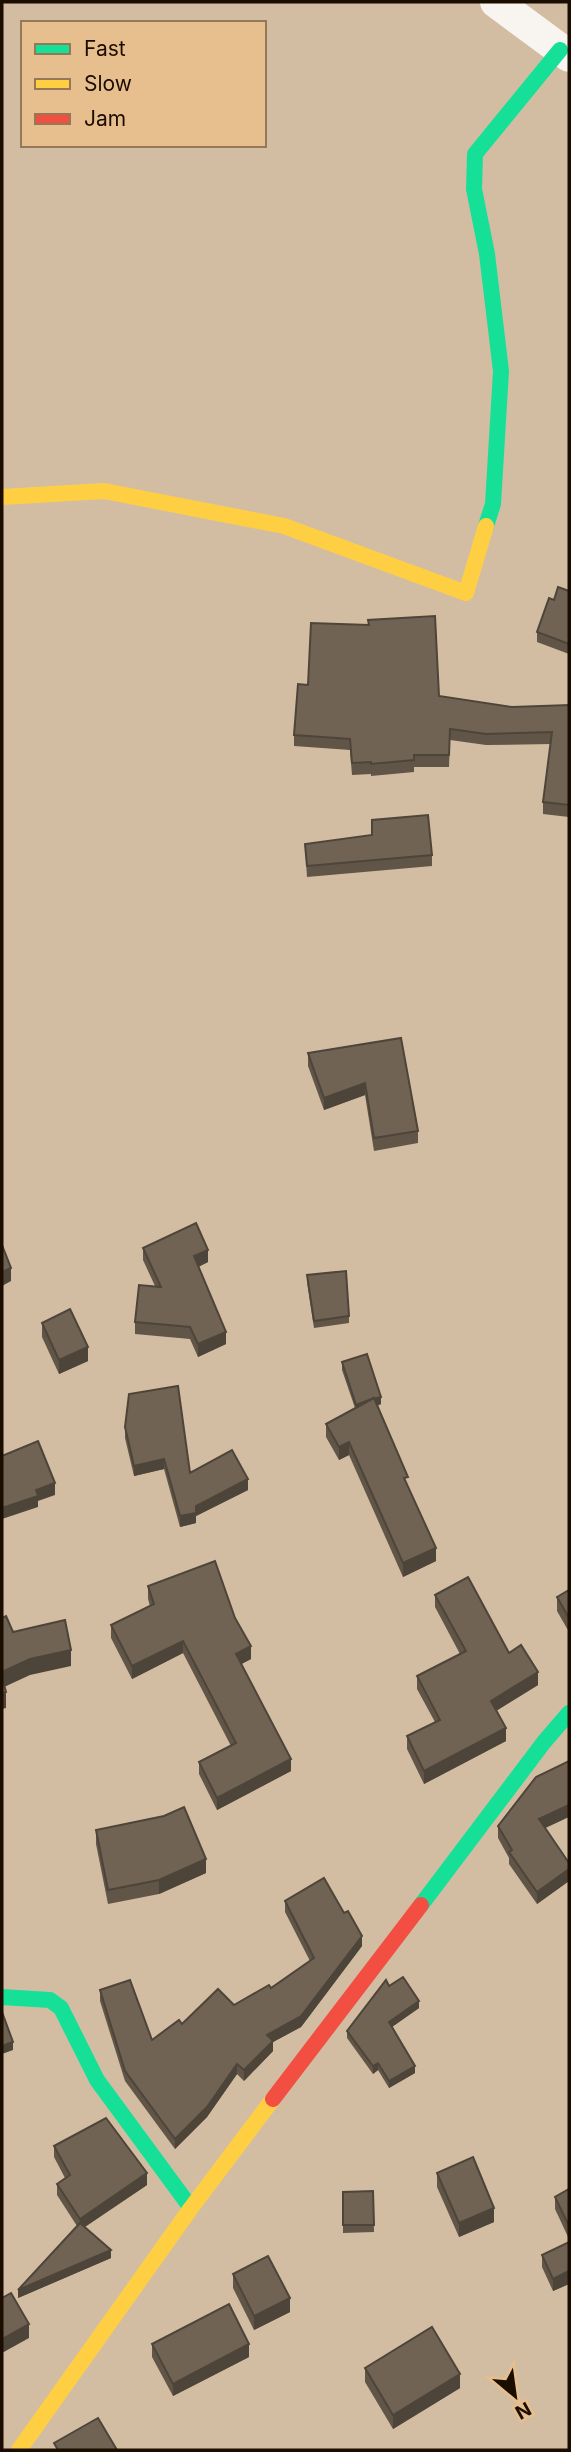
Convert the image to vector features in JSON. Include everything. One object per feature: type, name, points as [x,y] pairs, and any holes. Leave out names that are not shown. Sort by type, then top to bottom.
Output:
[{"type":"street","points":[[2,497],[104,491],[284,526],[466,593],[494,504],[501,371],[487,254],[474,189],[475,154],[565,53],[496,2]]},
{"type":"street","points":[[19,2450],[191,2208],[544,1742],[569,1713]]},
{"type":"street","points":[[2,1997],[50,2000],[61,2008],[97,2080],[191,2208]]},
{"type":"building","points":[[558,587],[569,591],[569,644],[537,632],[549,598],[554,600]]},
{"type":"building","points":[[435,616],[439,696],[512,707],[569,705],[569,805],[543,802],[552,732],[486,734],[450,729],[449,755],[414,755],[414,760],[371,764],[352,763],[350,739],[294,735],[298,684],[308,685],[311,623],[369,625],[368,620]]},
{"type":"building","points":[[428,815],[432,855],[307,866],[305,844],[372,835],[372,820]]},
{"type":"building","points":[[401,1038],[418,1131],[374,1138],[365,1083],[324,1098],[308,1053]]},
{"type":"building","points":[[196,1223],[208,1250],[194,1256],[226,1332],[198,1344],[190,1327],[135,1322],[139,1285],[161,1287],[143,1248]]},
{"type":"building","points":[[2,1245],[11,1268],[2,1272]]},
{"type":"building","points":[[346,1271],[349,1316],[314,1321],[307,1275]]},
{"type":"building","points":[[70,1309],[88,1347],[59,1360],[42,1323]]},
{"type":"building","points":[[367,1354],[381,1397],[356,1405],[342,1362]]},
{"type":"building","points":[[178,1386],[190,1473],[232,1450],[248,1479],[196,1506],[196,1513],[180,1516],[164,1459],[134,1466],[125,1427],[129,1394]]},
{"type":"building","points":[[374,1398],[408,1477],[404,1478],[436,1548],[403,1563],[349,1442],[339,1447],[326,1424]]},
{"type":"building","points":[[38,1441],[55,1483],[36,1490],[38,1496],[2,1508],[2,1456]]},
{"type":"building","points":[[215,1561],[235,1618],[251,1646],[236,1654],[291,1759],[217,1798],[199,1762],[236,1743],[183,1641],[132,1666],[111,1625],[154,1604],[148,1586]]},
{"type":"building","points":[[468,1577],[509,1653],[521,1645],[538,1672],[491,1701],[506,1728],[424,1771],[407,1736],[440,1720],[417,1676],[466,1651],[435,1595]]},
{"type":"building","points":[[569,1590],[569,1618],[557,1597]]},
{"type":"building","points":[[6,1616],[13,1632],[65,1620],[71,1650],[30,1659],[2,1672],[2,1618]]},
{"type":"building","points":[[2,1677],[6,1692],[2,1693]]},
{"type":"building","points":[[569,1761],[569,1805],[539,1819],[569,1863],[569,1869],[537,1892],[509,1852],[512,1850],[498,1826],[536,1777]]},
{"type":"building","points":[[184,1807],[206,1859],[159,1880],[108,1890],[96,1830],[164,1816]]},
{"type":"building","points":[[324,1878],[344,1913],[348,1911],[362,1936],[301,2016],[267,2035],[273,2041],[244,2070],[237,2064],[207,2107],[175,2139],[125,2071],[100,1990],[130,1980],[152,2040],[179,2020],[182,2024],[218,1989],[234,2005],[269,1985],[271,1988],[314,1958],[285,1901]]},
{"type":"building","points":[[403,1977],[419,2001],[389,2022],[415,2066],[389,2081],[378,2063],[373,2066],[347,2031],[386,1980],[389,1986]]},
{"type":"building","points":[[2,2012],[13,2042],[2,2046]]},
{"type":"building","points":[[106,2118],[147,2173],[80,2219],[57,2184],[70,2175],[54,2146]]},
{"type":"building","points":[[473,2157],[494,2208],[459,2223],[437,2173]]},
{"type":"building","points":[[569,2189],[569,2226],[555,2197]]},
{"type":"building","points":[[373,2191],[374,2225],[343,2225],[343,2192]]},
{"type":"building","points":[[80,2223],[111,2250],[18,2290]]},
{"type":"building","points":[[569,2242],[569,2271],[553,2279],[542,2255]]},
{"type":"building","points":[[268,2256],[290,2298],[254,2316],[233,2274]]},
{"type":"building","points":[[11,2293],[29,2324],[2,2339],[2,2298]]},
{"type":"building","points":[[229,2304],[249,2344],[173,2384],[152,2344]]},
{"type":"building","points":[[432,2327],[460,2374],[393,2415],[365,2368]]},
{"type":"building","points":[[98,2418],[117,2450],[58,2450],[54,2443]]},
{"type":"traffic: fast","points":[[486,526],[493,504],[501,371],[487,254],[474,189],[475,154],[560,50]]},
{"type":"traffic: fast","points":[[421,1905],[569,1713]]},
{"type":"traffic: fast","points":[[2,1997],[50,2000],[61,2008],[97,2080],[191,2208]]},
{"type":"traffic: slow","points":[[2,497],[104,491],[284,526],[466,593],[486,526]]},
{"type":"traffic: slow","points":[[19,2450],[191,2208],[273,2099]]},
{"type":"traffic: jam","points":[[273,2099],[421,1905]]}]
